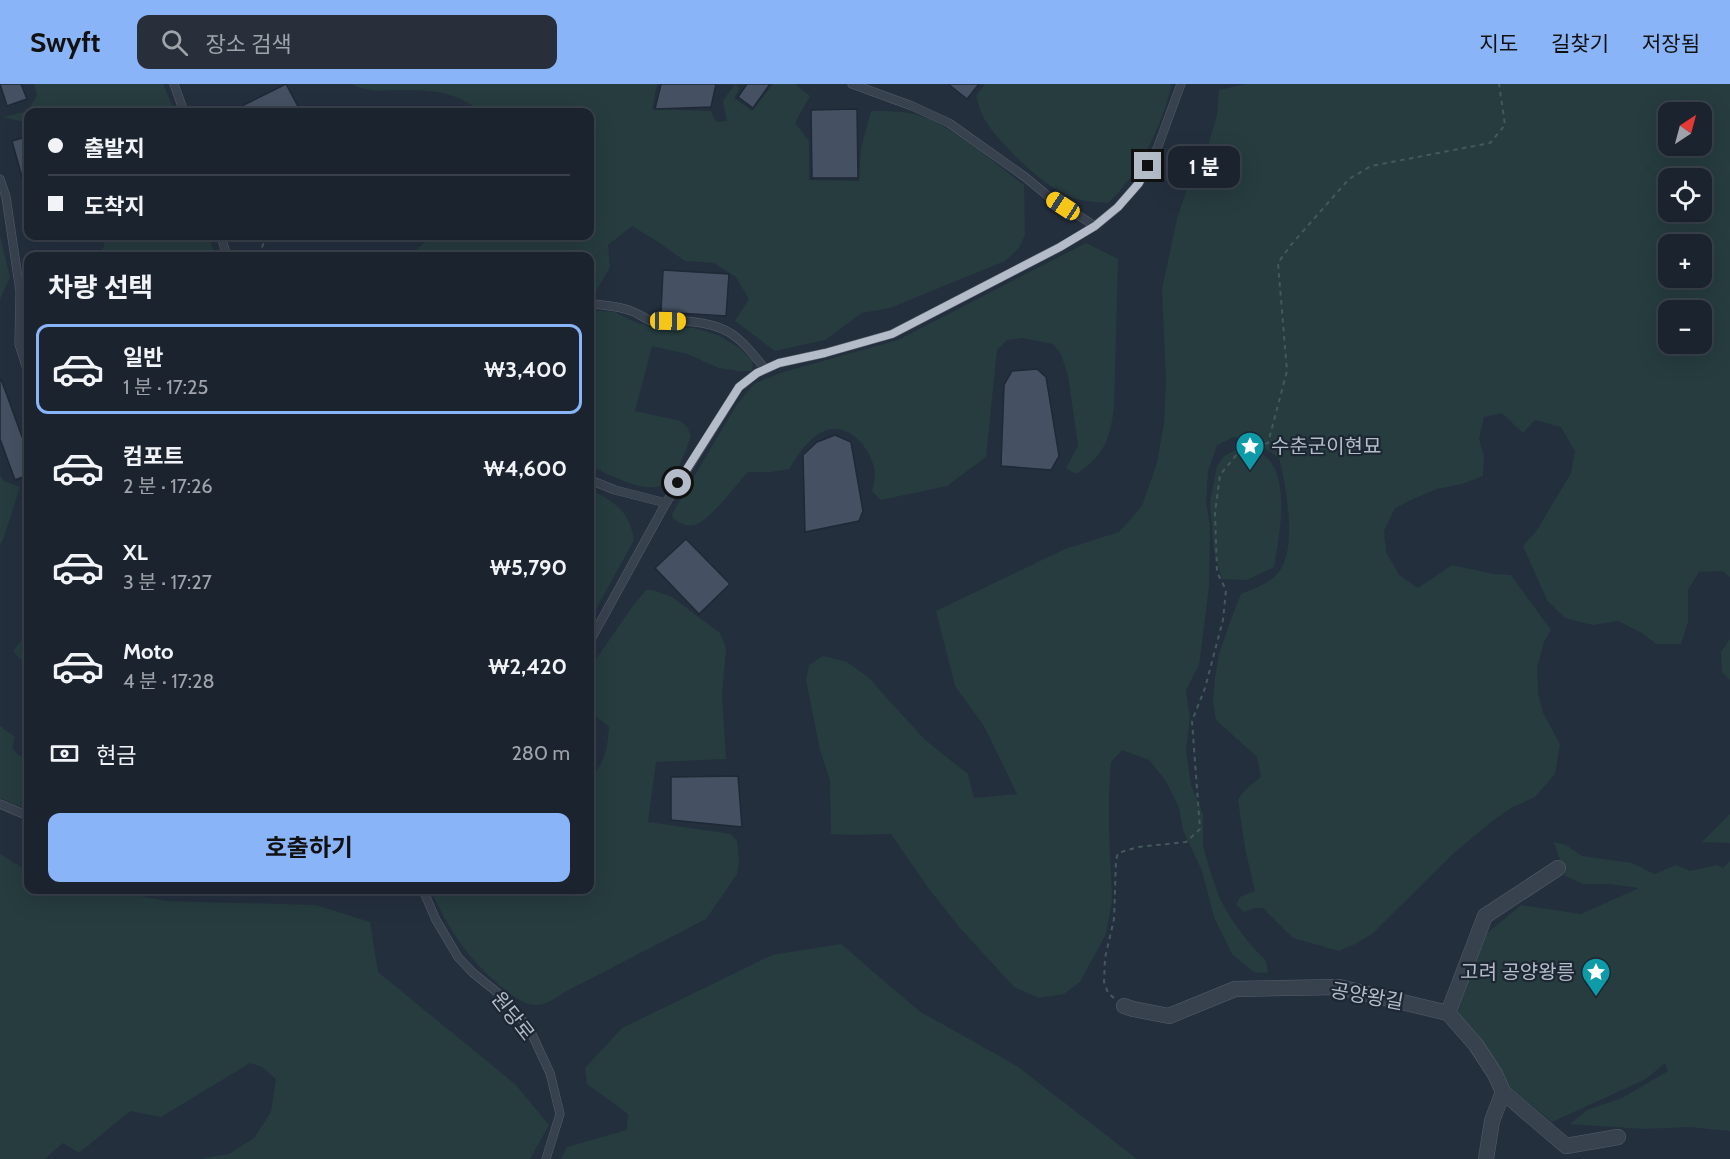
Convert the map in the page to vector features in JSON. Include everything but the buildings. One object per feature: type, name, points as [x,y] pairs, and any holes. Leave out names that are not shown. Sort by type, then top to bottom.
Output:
[{"type":"street","points":[[1558,868],[1485,915],[1448,1013],[1476,1045],[1495,1074],[1503,1092],[1566,1146],[1618,1137]]},
{"type":"street","name":"공양왕길","points":[[1124,1006],[1170,1016],[1235,989],[1339,987],[1448,1013]]},
{"type":"street","points":[[1486,1159],[1492,1121],[1503,1092]]},
{"type":"lane","points":[[174,84],[183,108]]},
{"type":"lane","points":[[852,84],[912,106],[948,123],[1025,177],[1047,196],[1095,226]]},
{"type":"lane","points":[[594,634],[666,503],[739,387],[757,373],[779,363],[892,334],[1060,247],[1095,226],[1118,207],[1139,183],[1157,149],[1181,84]]},
{"type":"lane","points":[[0,179],[6,197],[20,291],[19,344],[24,360]]},
{"type":"lane","points":[[594,304],[614,306],[632,311],[651,321],[686,321],[709,324],[727,330],[747,346],[765,369]]},
{"type":"lane","points":[[594,482],[615,490],[666,503]]},
{"type":"lane","points":[[0,804],[24,814]]},
{"type":"lane","name":"원당로","points":[[425,894],[436,920],[458,957],[503,997],[529,1029],[550,1073],[560,1114],[546,1159]]},
{"type":"path","points":[[1124,1006],[1108,993],[1104,982],[1114,919],[1118,853],[1138,847],[1183,843],[1200,830],[1192,721],[1205,688],[1223,620],[1226,590],[1217,572],[1215,513],[1220,475],[1238,453],[1268,443],[1287,370],[1278,263],[1290,246],[1349,179],[1371,166],[1490,143],[1505,125],[1499,84]]},
{"type":"green space","points":[[34,84],[163,84],[173,108],[30,108],[37,95]]},
{"type":"green space","points":[[352,84],[657,84],[652,109],[711,111],[716,122],[727,121],[723,101],[735,84],[740,88],[734,98],[752,111],[773,84],[795,84],[810,96],[795,123],[809,141],[809,180],[859,181],[861,148],[871,111],[918,115],[958,136],[1024,185],[1025,235],[1019,248],[1005,261],[890,308],[862,313],[825,340],[775,351],[735,321],[749,299],[736,277],[714,263],[685,261],[632,226],[608,245],[610,267],[594,295],[594,252],[413,252],[428,240],[594,240],[594,108],[476,108],[460,99],[439,92],[362,88]]},
{"type":"green space","points":[[985,84],[1170,84],[1171,87],[1147,150],[1129,179],[1108,203],[1081,200],[1066,195],[1044,181],[1019,159],[987,124],[981,112],[976,96]]},
{"type":"green space","points":[[1246,84],[1730,84],[1730,577],[1722,571],[1699,572],[1688,590],[1688,622],[1681,644],[1656,644],[1642,633],[1618,621],[1593,625],[1565,618],[1547,600],[1523,546],[1537,530],[1571,473],[1575,451],[1561,427],[1535,420],[1523,433],[1502,413],[1484,417],[1479,439],[1484,457],[1483,476],[1462,484],[1437,489],[1395,508],[1384,531],[1386,552],[1399,575],[1418,588],[1452,565],[1493,574],[1511,575],[1551,630],[1544,642],[1537,668],[1538,693],[1543,713],[1560,744],[1555,774],[1535,797],[1511,808],[1454,853],[1372,934],[1339,951],[1293,938],[1263,908],[1244,912],[1236,905],[1240,897],[1255,891],[1245,848],[1238,799],[1261,777],[1257,757],[1216,720],[1213,700],[1215,678],[1219,654],[1241,594],[1271,580],[1284,563],[1288,549],[1289,517],[1279,458],[1257,443],[1234,437],[1217,445],[1208,471],[1206,502],[1210,526],[1209,587],[1199,665],[1186,690],[1190,719],[1186,750],[1191,785],[1203,814],[1203,846],[1220,899],[1232,920],[1266,961],[1268,973],[1254,972],[1232,954],[1214,917],[1202,871],[1183,830],[1179,808],[1166,781],[1149,760],[1122,750],[1111,762],[1109,829],[1112,900],[1106,934],[1080,982],[1064,994],[1039,998],[1014,987],[960,928],[929,889],[891,834],[831,834],[830,780],[820,750],[806,680],[809,665],[823,656],[847,662],[868,677],[925,740],[968,774],[974,798],[1017,794],[984,726],[955,686],[936,611],[1065,549],[1119,532],[1142,506],[1157,463],[1164,423],[1166,382],[1162,289],[1177,219],[1189,182],[1208,146],[1217,115],[1219,90]]},
{"type":"green space","points":[[24,112],[24,122],[3,117]]},
{"type":"green space","points":[[0,236],[10,277],[0,299]]},
{"type":"green space","points":[[103,240],[210,240],[214,252],[100,252],[104,246]]},
{"type":"green space","points":[[1086,243],[1118,259],[1114,407],[1108,438],[1104,446],[1093,461],[1076,474],[1066,468],[1078,446],[1068,375],[1061,354],[1053,344],[1023,338],[1007,340],[997,350],[986,457],[947,486],[881,500],[872,491],[875,471],[868,452],[849,433],[833,429],[824,431],[813,438],[789,469],[748,472],[715,510],[700,522],[688,525],[673,518],[672,514],[737,404],[754,384],[780,373],[898,340]]},
{"type":"green space","points":[[594,310],[614,312],[652,327],[694,328],[718,335],[738,347],[753,361],[752,371],[739,371],[719,368],[687,354],[652,346],[635,411],[680,421],[687,427],[691,436],[674,475],[664,484],[648,487],[616,478],[594,468]]},
{"type":"green space","points":[[1240,448],[1263,455],[1272,464],[1278,476],[1281,507],[1278,540],[1274,567],[1247,580],[1222,579],[1214,551],[1210,502],[1217,466],[1224,456]]},
{"type":"green space","points":[[0,476],[4,481],[20,487],[0,544]]},
{"type":"green space","points":[[594,491],[614,503],[624,514],[629,521],[634,540],[594,613]]},
{"type":"green space","points":[[646,590],[653,590],[672,597],[720,633],[726,648],[722,695],[726,759],[656,762],[648,822],[731,834],[737,841],[739,859],[737,874],[706,919],[548,1002],[540,1005],[527,1003],[504,989],[470,956],[453,932],[433,894],[594,894],[594,773],[604,755],[609,727],[594,715],[594,662]]},
{"type":"green space","points":[[24,636],[24,663],[13,651]]},
{"type":"green space","points":[[1730,639],[1730,680],[1722,672],[1721,652]]},
{"type":"green space","points":[[0,726],[15,737],[12,748],[18,755],[24,757],[24,808],[0,798]]},
{"type":"green space","points":[[1730,814],[1730,843],[1702,842]]},
{"type":"green space","points":[[1554,842],[1566,845],[1582,856],[1632,863],[1654,874],[1676,865],[1690,871],[1717,865],[1723,868],[1730,861],[1730,1131],[1688,1127],[1644,1129],[1570,1124],[1587,1110],[1622,1098],[1668,1071],[1665,1063],[1646,1079],[1552,1122],[1495,1075],[1456,1016],[1480,939],[1521,905],[1581,914],[1639,888],[1609,884],[1583,884],[1565,876]]},
{"type":"green space","points":[[0,854],[24,869],[24,894],[129,894],[167,901],[316,905],[370,922],[378,972],[516,1085],[549,1125],[530,1159],[200,1159],[229,1154],[254,1138],[271,1112],[276,1079],[262,1067],[250,1063],[161,1117],[130,1111],[79,1153],[63,1143],[45,1159],[0,1159]]},
{"type":"green space","points":[[841,944],[919,1011],[1017,1066],[1137,1159],[561,1159],[567,1147],[627,1130],[628,1114],[587,1084],[585,1068],[622,1028],[772,955]]},
{"type":"place","name":"수춘군이현묘","points":[[1250,472]]},
{"type":"place","name":"고려 공양왕릉","points":[[1596,998]]},
{"type":"route","points":[[678,483],[739,387],[757,373],[779,363],[892,334],[1060,247],[1095,226],[1118,207],[1139,183],[1148,166]]}]
